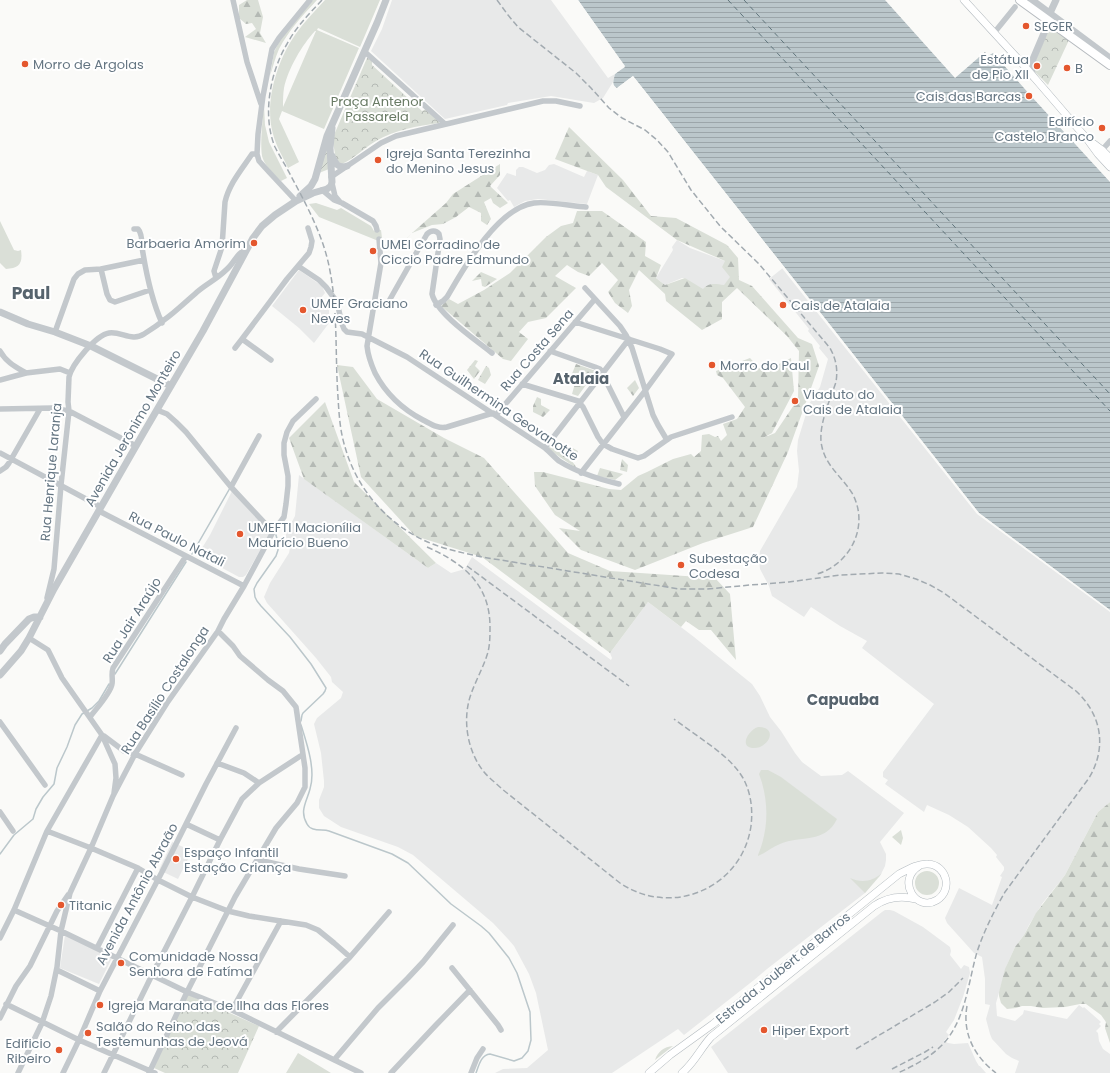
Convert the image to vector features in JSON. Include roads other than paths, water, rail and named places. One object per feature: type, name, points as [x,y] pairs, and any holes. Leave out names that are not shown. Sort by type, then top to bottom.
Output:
[{"type":"main road","points":[[964,0],[1034,77],[1110,167]]},
{"type":"main road","points":[[1020,0],[1049,17],[1110,65]]},
{"type":"main road","points":[[1087,139],[1110,158]]},
{"type":"main road","points":[[926,864],[938,867],[945,876],[947,883],[943,894],[938,900],[926,903],[919,901],[909,889],[909,878],[913,871],[919,866],[926,864]]},
{"type":"main road","name":"Estrada Joubert de Barros","points":[[649,1073],[670,1054],[713,1024],[896,876],[902,872],[919,866]]},
{"type":"main road","name":"Estrada Joubert de Barros","points":[[682,1073],[695,1060],[703,1046],[711,1037],[874,906],[884,900],[894,897],[916,898]]},
{"type":"street","points":[[233,0],[247,62],[261,106]]},
{"type":"street","points":[[296,201],[258,159],[258,130],[261,106],[271,54],[274,46],[310,0]]},
{"type":"street","name":"Avenida Jerônimo Monteiro","points":[[296,201],[315,179],[328,136],[386,0]]},
{"type":"street","points":[[1032,0],[1049,17],[1110,58]]},
{"type":"street","points":[[1034,77],[1032,73],[1032,65],[1056,0]]},
{"type":"street","points":[[994,33],[1015,7]]},
{"type":"street","points":[[365,52],[445,124]]},
{"type":"street","points":[[322,190],[329,188],[332,180],[347,166],[390,138],[543,101],[556,101],[580,106]]},
{"type":"street","name":"Avenida Jerônimo Monteiro","points":[[332,128],[330,148],[332,180]]},
{"type":"street","points":[[1102,150],[1110,141]]},
{"type":"street","points":[[330,148],[336,165],[340,167],[347,166]]},
{"type":"street","points":[[216,278],[214,271],[222,247],[225,202],[232,184],[252,154],[257,154]]},
{"type":"street","points":[[342,203],[335,196],[332,180],[327,173],[318,175],[315,179],[316,185],[319,189],[334,200],[342,203],[373,222],[377,230]]},
{"type":"street","name":"Avenida Jerônimo Monteiro","points":[[0,675],[29,638],[45,606],[207,323],[253,238],[262,226],[275,215],[296,201],[322,190]]},
{"type":"street","points":[[436,305],[445,299],[469,259],[488,234],[502,220],[517,209],[536,202],[586,207]]},
{"type":"street","points":[[235,348],[287,279],[309,253],[312,247],[308,228]]},
{"type":"street","points":[[134,229],[138,229],[140,233],[150,290],[162,323]]},
{"type":"street","points":[[375,302],[384,304],[389,301],[428,234],[433,231],[439,234],[440,239],[432,294],[436,305],[450,319],[492,353]]},
{"type":"street","points":[[379,239],[381,263],[367,346],[369,359],[381,384],[394,400],[413,414],[442,428],[494,414]]},
{"type":"street","name":"Rua Henrique Laranja","points":[[45,606],[54,569],[69,411],[68,402],[70,373],[77,361],[102,334],[109,332],[134,338],[140,337],[162,323],[228,269],[240,253],[247,249]]},
{"type":"street","points":[[57,333],[74,279],[78,274],[84,270],[101,269],[144,260]]},
{"type":"street","name":"Rua Guilhermina Geovanotte","points":[[298,266],[322,282],[337,302],[344,329],[350,332],[362,334],[401,353],[545,448],[560,461],[581,473],[619,484]]},
{"type":"street","points":[[101,269],[106,294],[110,300],[115,302],[150,290]]},
{"type":"street","points":[[585,288],[620,326],[629,339],[655,420],[667,440]]},
{"type":"street","name":"Rua Costa Sena","points":[[494,414],[522,384],[595,299]]},
{"type":"street","points":[[57,333],[68,305]]},
{"type":"street","points":[[0,312],[28,324],[57,333],[90,346],[171,386]]},
{"type":"street","points":[[575,322],[672,354],[581,473]]},
{"type":"street","points":[[545,448],[629,339]]},
{"type":"street","points":[[242,340],[271,360]]},
{"type":"street","points":[[550,351],[600,370],[624,417]]},
{"type":"street","points":[[0,352],[11,364],[26,374]]},
{"type":"street","points":[[0,380],[26,374],[60,369],[70,373]]},
{"type":"street","points":[[522,384],[576,400],[583,407],[596,434],[604,444],[612,449],[636,458],[640,458],[673,436],[732,418]]},
{"type":"street","name":"Rua Basílio Costalonga","points":[[18,1073],[42,1023],[51,996],[57,970],[61,931],[70,893],[114,796],[135,754],[167,703],[218,631],[284,517],[288,476],[284,455],[284,443],[287,432],[293,421],[316,399]]},
{"type":"street","points":[[0,471],[6,467],[40,408]]},
{"type":"street","points":[[0,409],[52,408],[69,411],[136,446]]},
{"type":"street","points":[[157,410],[167,414],[186,432],[231,487],[274,532]]},
{"type":"street","points":[[231,487],[259,436]]},
{"type":"street","name":"Rua Paulo Natali","points":[[0,453],[61,485],[100,509],[186,556],[244,586]]},
{"type":"street","name":"Rua Jair Araújo","points":[[87,713],[111,688],[113,682],[113,668],[186,556]]},
{"type":"street","points":[[0,651],[29,619],[34,617],[40,618]]},
{"type":"street","points":[[6,1004],[42,1023],[151,1072],[187,992],[228,911],[276,828],[297,803],[306,780],[296,707],[283,691],[240,656],[233,646],[218,631]]},
{"type":"street","points":[[29,638],[48,650],[62,678],[102,735],[115,764],[116,778],[114,796]]},
{"type":"street","points":[[0,722],[45,786]]},
{"type":"street","name":"Avenida Antônio Abraão","points":[[63,1073],[116,958],[236,728]]},
{"type":"street","points":[[102,735],[124,751],[135,754],[182,775]]},
{"type":"street","points":[[0,938],[14,910],[47,831],[102,735]]},
{"type":"street","points":[[104,1073],[152,975],[242,799],[258,782],[302,755]]},
{"type":"street","points":[[217,763],[244,773],[258,782]]},
{"type":"street","points":[[0,812],[13,831]]},
{"type":"street","points":[[186,824],[220,840]]},
{"type":"street","points":[[47,831],[138,868],[192,897],[239,915],[306,925],[318,930],[350,957]]},
{"type":"street","points":[[257,859],[294,868],[345,876]]},
{"type":"street","points":[[97,948],[138,868]]},
{"type":"street","points":[[0,1018],[16,986],[30,966],[48,926],[70,893]]},
{"type":"street","points":[[14,910],[97,948],[187,992],[232,1010],[361,1073]]},
{"type":"street","points":[[276,1032],[350,957],[389,912]]},
{"type":"street","points":[[232,1010],[281,921]]},
{"type":"street","points":[[334,1060],[378,1008],[423,962],[453,925]]},
{"type":"street","points":[[452,968],[501,1030]]},
{"type":"street","points":[[57,970],[100,991]]},
{"type":"street","points":[[391,1073],[470,990]]},
{"type":"street","points":[[470,1073],[483,1049]]},
{"type":"waterway","points":[[192,554],[230,488]]},
{"type":"waterway","points":[[276,535],[278,543],[276,556],[257,583],[254,589],[255,597],[261,606],[290,637],[311,664],[326,688],[323,694],[303,713],[301,721]]},
{"type":"waterway","points":[[115,674],[186,562]]},
{"type":"waterway","points":[[0,854],[14,835],[33,819],[36,809],[43,797],[54,784],[57,768],[75,725],[82,714],[92,708],[99,701],[109,684]]},
{"type":"waterway","points":[[301,725],[308,749],[312,774],[312,782],[304,810],[305,819],[309,827],[329,831],[392,854],[408,863],[451,904],[489,933],[509,958],[517,973],[530,1012],[531,1040],[528,1051],[522,1058],[514,1061],[490,1054],[484,1056],[476,1073]]},
{"type":"railway","points":[[322,0],[299,26],[281,55],[272,81],[269,122],[275,147],[309,210],[324,246],[327,258],[333,287],[337,381],[343,441],[350,463],[366,492],[388,516],[415,536],[430,543],[456,551],[482,557],[679,589],[707,589],[789,582],[840,575],[882,573],[899,574],[916,579],[944,593],[1076,691],[1092,710],[1099,732],[1100,744],[1095,767],[1089,778],[1005,892],[997,906],[977,952],[962,1011],[951,1033],[944,1043],[928,1057],[898,1073]]},
{"type":"railway","points":[[497,0],[518,27],[576,73],[609,108],[622,118],[645,130],[657,140],[668,152],[691,190],[720,226],[759,264],[830,348],[836,364],[837,377],[821,431],[822,447],[827,460],[852,493],[857,505],[859,518],[858,530],[854,542],[848,552],[839,562],[829,569],[817,574]]},
{"type":"railway","points":[[427,547],[452,560],[472,577],[480,587],[489,612],[489,649],[471,694],[467,714],[470,745],[478,764],[502,789],[620,883],[640,893],[661,898],[682,897],[702,891],[719,881],[734,866],[745,848],[752,820],[750,795],[743,778],[722,754],[674,719]]},
{"type":"railway","points":[[467,566],[629,686]]},
{"type":"railway","points":[[856,1049],[935,1002],[949,992],[963,978]]},
{"type":"railway","points":[[967,1006],[966,1026],[968,1035],[976,1052],[996,1073]]},
{"type":"railway","points":[[892,1069],[933,1047]]},
{"type":"place","name":"SEGER","points":[[1026,26]]},
{"type":"place","name":"Morro de Argolas","points":[[25,64]]},
{"type":"place","name":"Estátua de Pio XII","points":[[1037,66]]},
{"type":"place","name":"B","points":[[1067,68]]},
{"type":"place","name":"Cais das Barcas","points":[[1029,96]]},
{"type":"place","name":"Edifício Castelo Branco","points":[[1102,128]]},
{"type":"place","name":"Igreja Santa Terezinha do Menino Jesus","points":[[378,160]]},
{"type":"place","name":"Barbaeria Amorim","points":[[254,243]]},
{"type":"place","name":"UMEI Corradino de Ciccio Padre Edmundo","points":[[373,251]]},
{"type":"place","name":"Cais de Atalaia","points":[[783,305]]},
{"type":"place","name":"UMEF Graciano Neves","points":[[303,310]]},
{"type":"place","name":"Morro do Paul","points":[[712,365]]},
{"type":"place","name":"Viaduto do Cais de Atalaia","points":[[795,401]]},
{"type":"place","name":"UMEFTI Macionília Maurício Bueno","points":[[240,534]]},
{"type":"place","name":"Subestação Codesa","points":[[681,565]]},
{"type":"place","name":"Espaço Infantil Estação Criança","points":[[176,859]]},
{"type":"place","name":"Titanic","points":[[61,905]]},
{"type":"place","name":"Comunidade Nossa Senhora de Fatíma","points":[[121,963]]},
{"type":"place","name":"Igreja Maranata de Ilha das Flores","points":[[100,1005]]},
{"type":"place","name":"Hiper Export","points":[[764,1030]]},
{"type":"place","name":"Salão do Reino das Testemunhas de Jeová","points":[[88,1033]]},
{"type":"place","name":"Edificio Ribeiro","points":[[59,1050]]},
{"type":"district","name":"Paul","points":[[31,293]]},
{"type":"district","name":"Atalaia","points":[[581,378]]},
{"type":"district","name":"Capuaba","points":[[843,699]]},
{"type":"park label","name":"Praça Antenor Passarela","points":[[377,108]]}]
